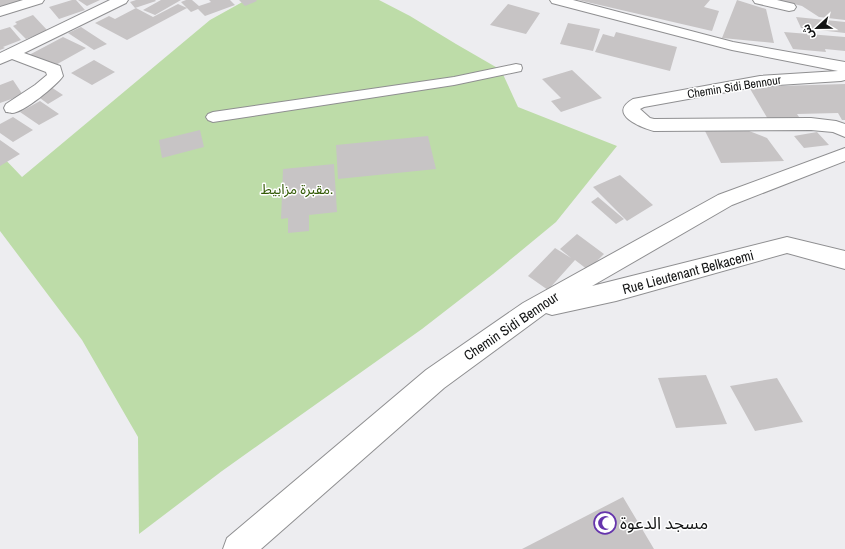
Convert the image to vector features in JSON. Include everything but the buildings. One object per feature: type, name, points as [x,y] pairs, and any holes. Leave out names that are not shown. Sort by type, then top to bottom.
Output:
[{"type":"street","points":[[0,12],[37,0]]},
{"type":"street","points":[[6,57],[122,0]]},
{"type":"street","name":"Chemin Sidi Bennour","points":[[557,0],[732,46],[841,66],[845,69]]},
{"type":"street","points":[[760,0],[790,7]]},
{"type":"street","points":[[6,57],[54,69],[54,76],[41,89],[12,108]]},
{"type":"street","name":"Chemin Sidi Bennour","points":[[845,74],[841,76],[760,81],[639,104],[632,107],[632,113],[644,122],[654,125],[811,124],[836,127],[845,131]]},
{"type":"street","name":"Chemin Sidi Bennour","points":[[238,549],[435,380],[531,310],[725,200],[845,154]]},
{"type":"street","name":"Rue Lieutenant Belkacemi","points":[[531,310],[616,291],[787,245],[845,260]]},
{"type":"lane","points":[[213,117],[454,81],[516,68]]},
{"type":"green space","name":"مقبرة مزابيط.","points":[[246,0],[379,0],[410,16],[501,70],[518,107],[617,146],[556,222],[493,274],[422,329],[222,471],[139,534],[138,437],[82,340],[0,231],[0,155],[22,177],[210,20]]},
{"type":"place","name":"مسجد الدعوة","points":[[605,523]]}]
